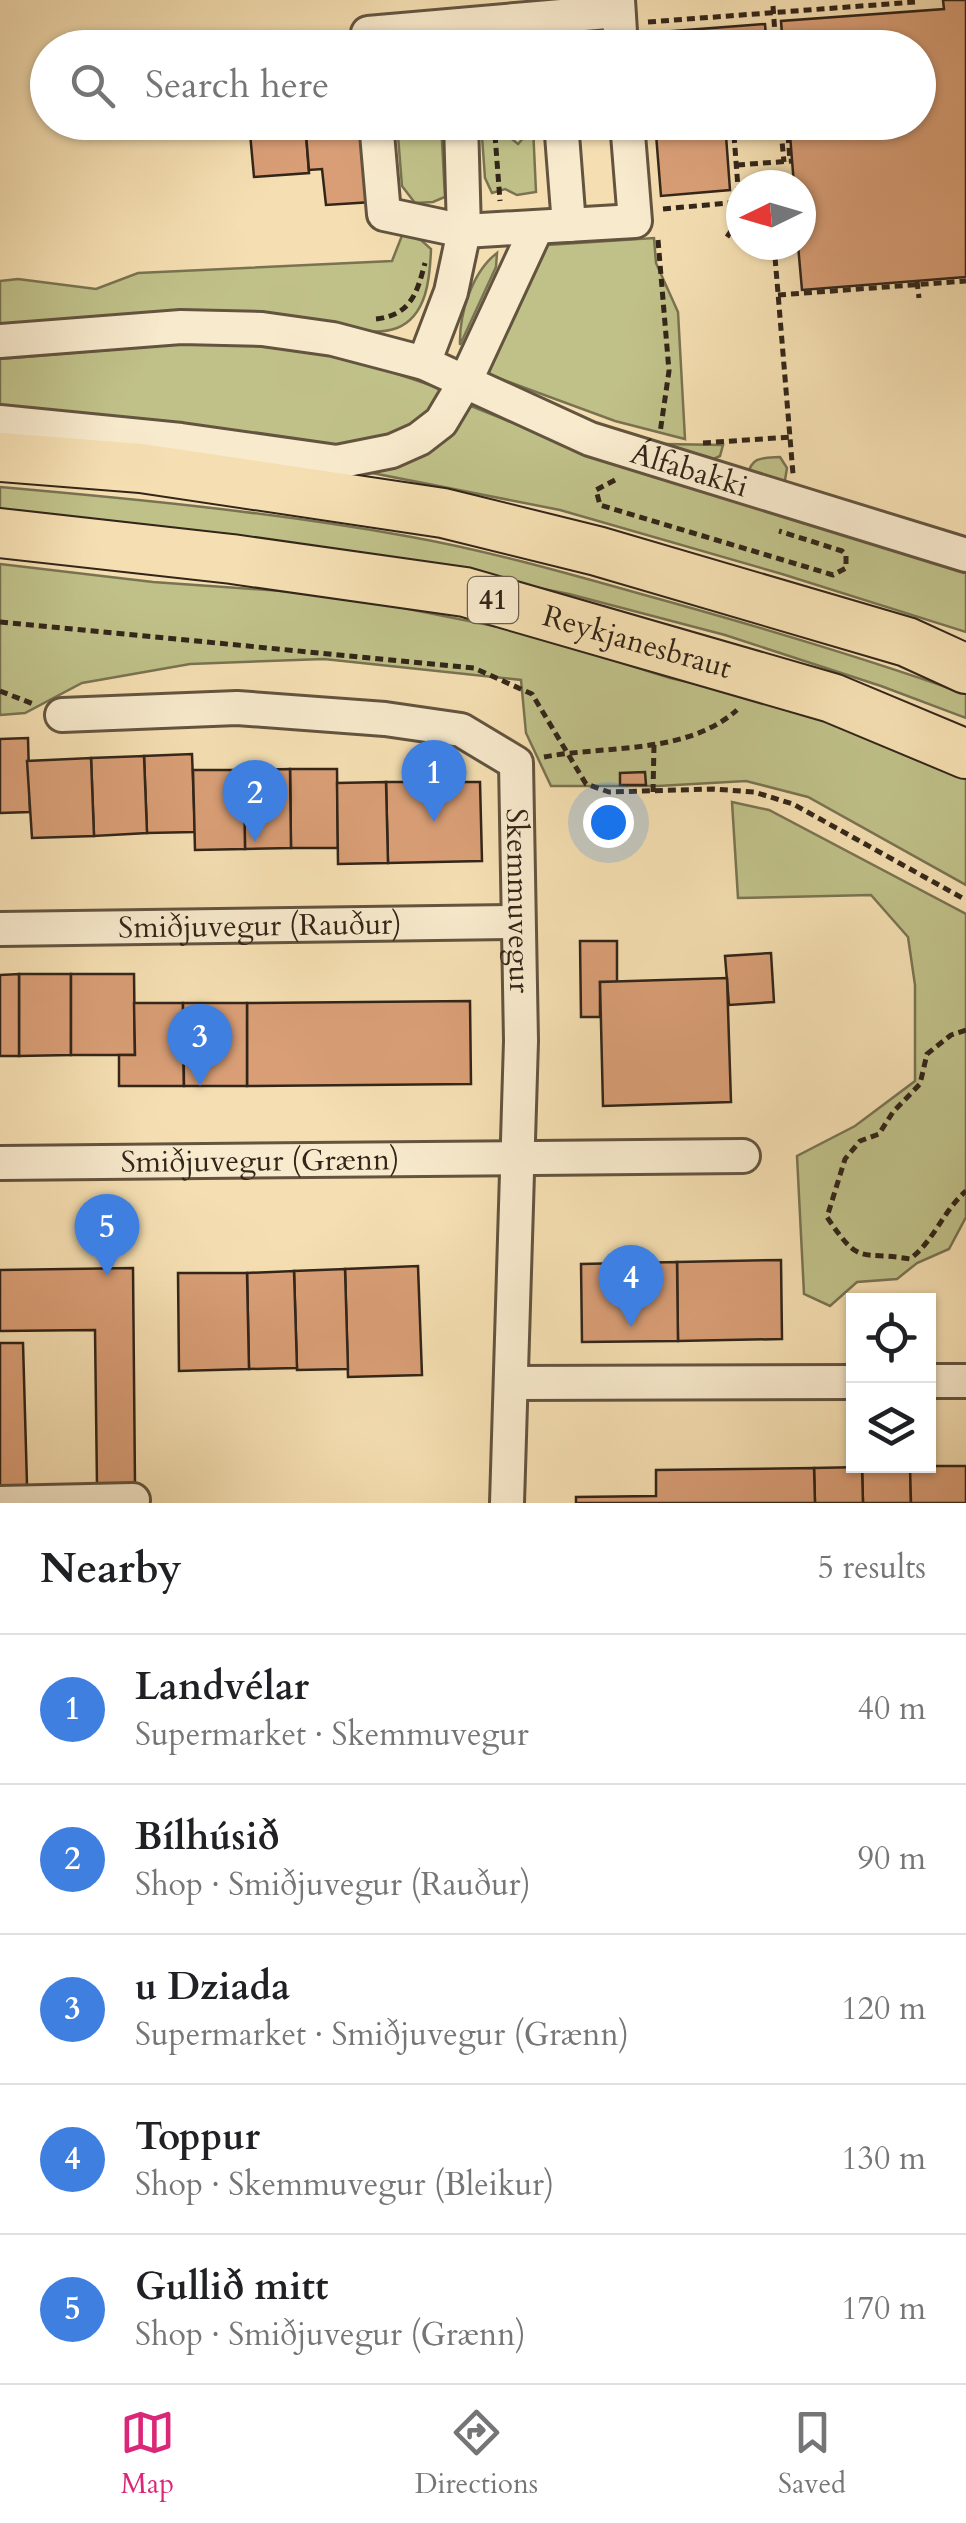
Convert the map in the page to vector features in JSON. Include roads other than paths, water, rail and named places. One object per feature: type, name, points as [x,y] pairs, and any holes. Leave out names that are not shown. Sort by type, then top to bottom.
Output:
[{"type":"highway","name":"41","points":[[0,458],[141,468],[443,514],[596,551],[907,642],[966,669]]},
{"type":"highway","name":"Reykjanesbraut","points":[[0,533],[232,558],[465,592],[832,698],[966,754]]},
{"type":"highway","points":[[907,642],[966,659]]},
{"type":"street","points":[[397,30],[454,24],[624,20]]},
{"type":"street","points":[[378,140],[384,214],[464,232],[635,221],[628,140]]},
{"type":"street","points":[[424,363],[451,292],[464,232],[461,140]]},
{"type":"street","points":[[0,422],[181,440],[337,462],[392,451],[419,439],[441,422],[553,226],[560,140]]},
{"type":"street","name":"Álfabakki","points":[[0,341],[181,327],[262,329],[333,339],[424,363],[590,439],[966,555]]},
{"type":"street","name":"Skemmuvegur","points":[[62,715],[237,708],[385,719],[461,730],[516,762],[519,1157],[508,1503]]},
{"type":"street","name":"Smiðjuvegur (Rauður)","points":[[0,928],[518,922]]},
{"type":"street","name":"Smiðjuvegur (Grænn)","points":[[0,1163],[743,1156]]},
{"type":"street","points":[[936,1381],[966,1381]]},
{"type":"street","points":[[511,1383],[846,1382]]},
{"type":"street","points":[[0,1503],[133,1500]]},
{"type":"place","name":"Landvélar","points":[[434,822]]},
{"type":"place","name":"Bílhúsið","points":[[255,842]]},
{"type":"place","name":"u Dziada","points":[[200,1086]]},
{"type":"place","name":"Gullið mitt","points":[[107,1276]]},
{"type":"place","name":"Toppur","points":[[631,1327]]}]
